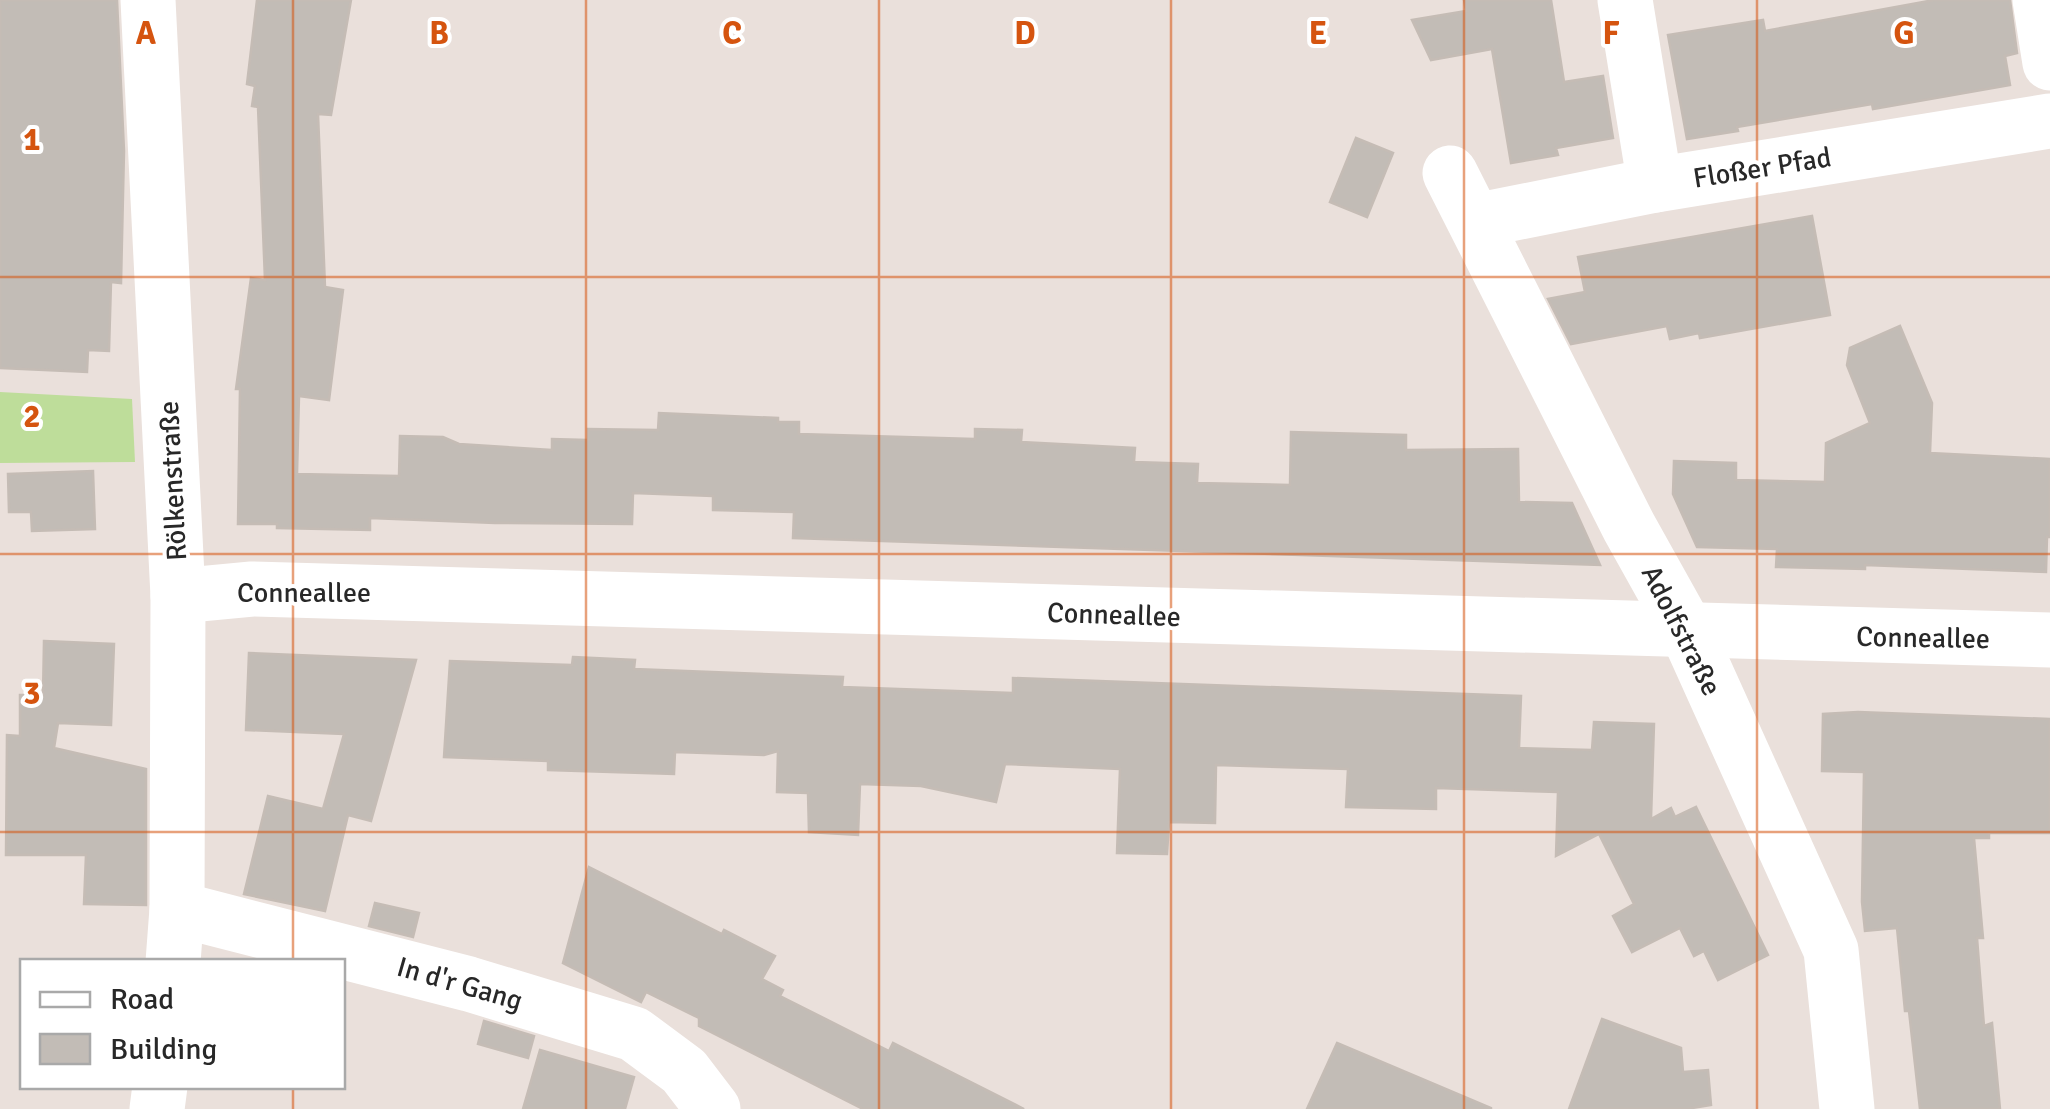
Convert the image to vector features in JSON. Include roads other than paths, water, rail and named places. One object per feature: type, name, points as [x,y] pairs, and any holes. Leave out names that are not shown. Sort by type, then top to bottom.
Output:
[{"type":"street","name":"Rölkenstraße","points":[[148,0],[178,596],[175,935]]},
{"type":"street","points":[[1625,0],[1656,185]]},
{"type":"street","points":[[2040,0],[2050,63]]},
{"type":"street","name":"Floßer Pfad","points":[[1475,221],[1656,185],[2050,121]]},
{"type":"street","name":"Adolfstraße","points":[[1450,173],[1629,527],[1687,632],[1830,950],[1847,1109]]},
{"type":"street","name":"Conneallee","points":[[178,596],[252,589],[2050,640]]},
{"type":"street","name":"In d'r Gang","points":[[175,935],[319,959]]},
{"type":"street","name":"In d'r Gang","points":[[345,963],[469,984],[634,1034],[684,1071],[713,1109]]}]
